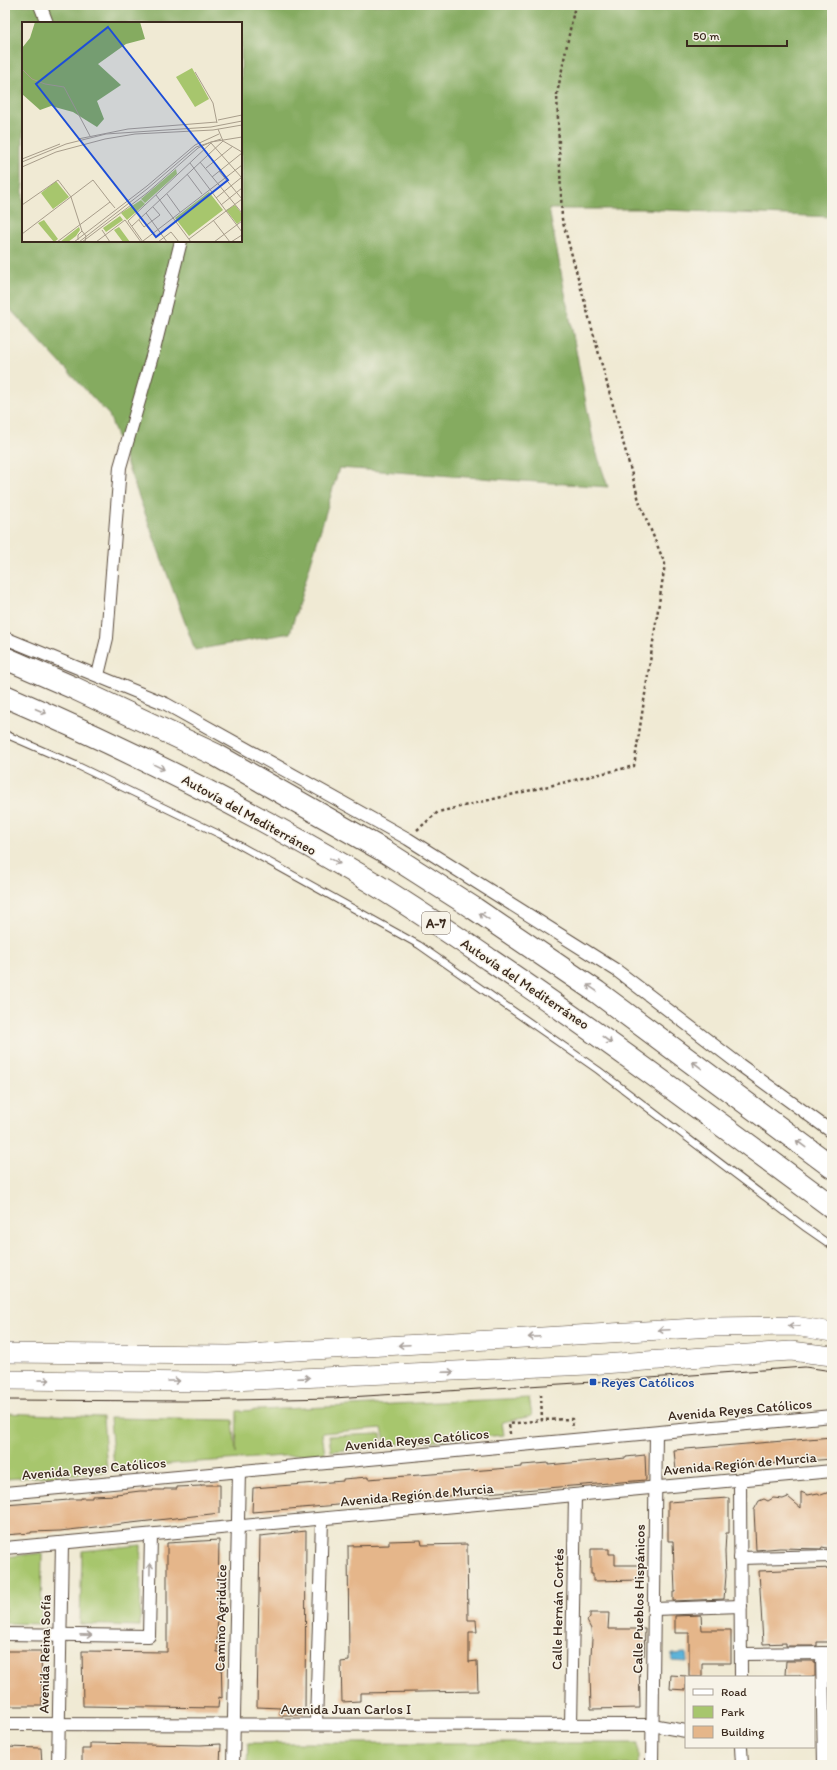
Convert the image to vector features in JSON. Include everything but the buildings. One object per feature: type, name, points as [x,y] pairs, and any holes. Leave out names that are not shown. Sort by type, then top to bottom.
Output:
[{"type":"highway","name":"A-7","points":[[5,658],[74,688],[216,755],[386,852],[475,909],[597,992],[832,1167]]},
{"type":"highway","name":"Autovía del Mediterráneo","points":[[5,696],[85,730],[191,782],[364,877],[429,918],[595,1032],[832,1207]]},
{"type":"main road","points":[[5,1353],[229,1355],[720,1327],[795,1326],[832,1332]]},
{"type":"main road","points":[[5,1380],[208,1382],[573,1366],[791,1351],[832,1356]]},
{"type":"street","points":[[40,5],[47,22]]},
{"type":"street","points":[[98,675],[107,638],[120,467],[155,346],[181,242]]},
{"type":"street","points":[[5,638],[166,704],[408,839],[616,970],[740,1065],[832,1132]]},
{"type":"street","name":"Avenida Reyes Católicos","points":[[5,1493],[832,1416]]},
{"type":"street","name":"Calle Pueblos Hispánicos","points":[[652,1765],[656,1433]]},
{"type":"street","name":"Avenida Región de Murcia","points":[[5,1548],[832,1471]]},
{"type":"street","name":"Camino Agridulce","points":[[233,1765],[239,1472]]},
{"type":"street","points":[[740,1479],[741,1676]]},
{"type":"street","name":"Calle Hernán Cortés","points":[[571,1725],[575,1495]]},
{"type":"street","points":[[316,1724],[322,1519]]},
{"type":"street","points":[[5,1634],[149,1636],[151,1535]]},
{"type":"street","name":"Avenida Reina Sofía","points":[[58,1765],[62,1543]]},
{"type":"street","points":[[740,1558],[832,1556]]},
{"type":"street","points":[[654,1609],[741,1606]]},
{"type":"street","points":[[741,1654],[827,1653],[823,1741],[824,1765]]},
{"type":"street","name":"Avenida Juan Carlos I","points":[[5,1724],[652,1725],[685,1731]]},
{"type":"street","points":[[741,1748],[742,1765]]},
{"type":"lane","points":[[5,734],[76,765],[221,835],[419,945],[598,1070],[800,1224],[832,1246]]},
{"type":"path","points":[[408,839],[438,812],[634,766],[665,564],[640,504],[562,219],[557,94],[575,5]]},
{"type":"path","points":[[541,1394],[542,1420]]},
{"type":"path","points":[[511,1446],[509,1424],[542,1420],[572,1419],[574,1440]]},
{"type":"green space","points":[[5,5],[832,5],[832,217],[642,209],[549,209],[594,445],[608,487],[339,468],[290,633],[195,650],[109,415],[9,308],[5,298]]},
{"type":"green space","points":[[529,1398],[532,1416],[502,1422],[504,1435],[386,1445],[382,1428],[322,1433],[325,1453],[114,1468],[110,1418],[233,1420],[236,1454],[237,1411]]},
{"type":"green space","points":[[5,1413],[103,1417],[107,1472],[5,1479]]},
{"type":"green space","points":[[381,1434],[382,1448],[331,1451],[329,1436]]},
{"type":"green space","points":[[141,1545],[140,1626],[80,1624],[82,1551]]},
{"type":"green space","points":[[42,1553],[41,1624],[5,1623],[5,1557]]},
{"type":"green space","points":[[248,1743],[638,1743],[638,1765],[247,1765]]},
{"type":"water","points":[[686,1653],[687,1662],[672,1661],[672,1654]]},
{"type":"tram line","points":[[5,1400],[185,1401],[333,1398],[805,1367],[832,1371]]},
{"type":"place","name":"Reyes Católicos","points":[[593,1382]]}]
